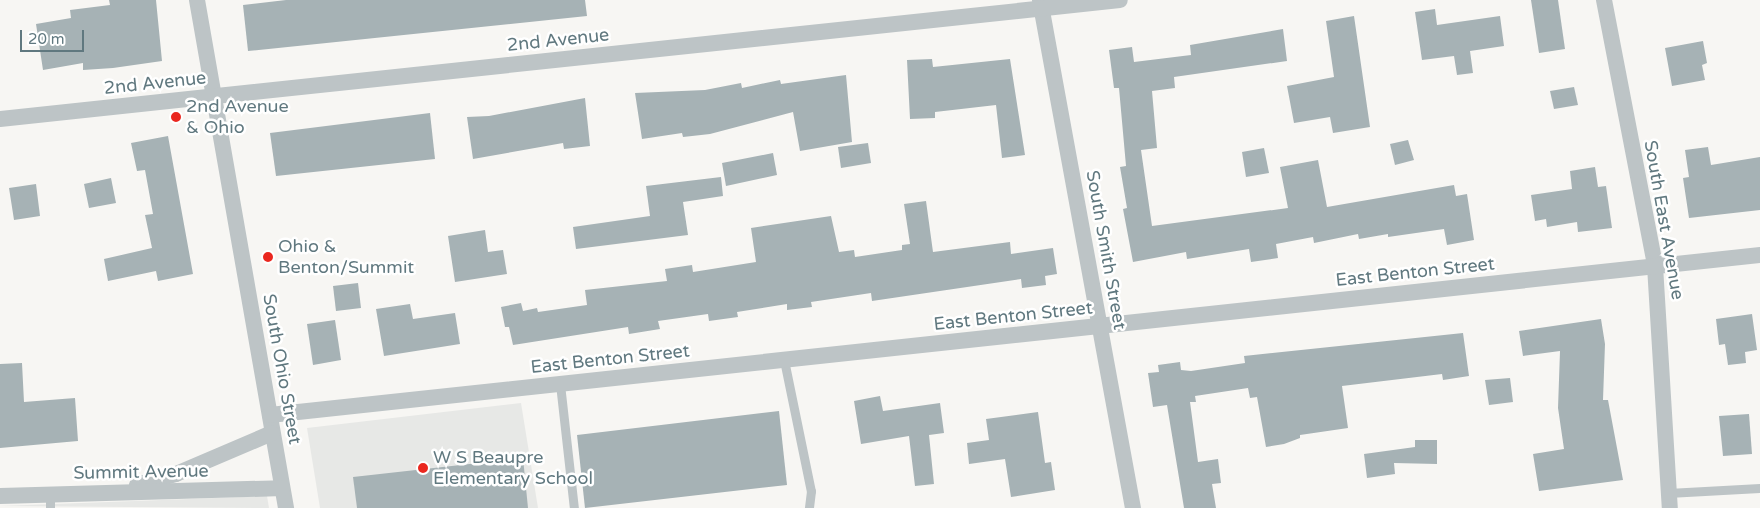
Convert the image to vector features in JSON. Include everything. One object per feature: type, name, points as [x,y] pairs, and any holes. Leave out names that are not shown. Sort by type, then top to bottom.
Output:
[{"type":"street","name":"South Ohio Street","points":[[197,0],[286,508]]},
{"type":"street","name":"2nd Avenue","points":[[0,119],[1041,4],[1120,0]]},
{"type":"street","name":"South East Avenue","points":[[1604,0],[1655,266],[1669,501]]},
{"type":"street","name":"South Smith Street","points":[[1041,4],[1133,508]]},
{"type":"street","name":"East Benton Street","points":[[270,415],[1760,255]]},
{"type":"street","points":[[88,493],[150,483],[272,433]]},
{"type":"street","name":"Summit Avenue","points":[[0,496],[50,501],[88,493],[282,488]]},
{"type":"lane","points":[[784,360],[811,491],[809,508]]},
{"type":"lane","points":[[560,384],[574,508]]},
{"type":"lane","points":[[1669,501],[1760,488]]},
{"type":"shaded area","name":"W S Beaupre Elementary School","points":[[521,403],[538,508],[320,508],[307,428]]},
{"type":"shaded area","points":[[267,496],[269,508],[0,506]]},
{"type":"building","points":[[109,0],[156,0],[162,61],[83,70],[83,63],[43,70],[36,24],[71,18],[70,10],[110,5]]},
{"type":"building","points":[[286,0],[585,0],[587,16],[248,51],[243,5]]},
{"type":"building","points":[[1531,0],[1558,0],[1565,49],[1539,53]]},
{"type":"building","points":[[1435,9],[1437,25],[1500,16],[1504,46],[1470,51],[1473,73],[1457,75],[1454,56],[1422,60],[1415,12]]},
{"type":"building","points":[[1354,16],[1370,127],[1333,133],[1330,117],[1294,123],[1287,86],[1334,77],[1326,21]]},
{"type":"building","points":[[1283,29],[1287,61],[1174,77],[1175,88],[1152,91],[1157,148],[1141,150],[1152,226],[1288,208],[1280,167],[1318,160],[1327,207],[1454,185],[1456,196],[1467,194],[1474,240],[1447,245],[1444,229],[1388,237],[1388,234],[1359,239],[1358,234],[1314,243],[1313,237],[1276,244],[1278,258],[1251,262],[1249,249],[1187,259],[1186,252],[1133,262],[1123,209],[1127,208],[1120,167],[1126,166],[1119,88],[1114,88],[1109,50],[1132,47],[1134,62],[1191,55],[1190,45]]},
{"type":"building","points":[[1703,41],[1707,63],[1702,65],[1705,80],[1672,86],[1665,48]]},
{"type":"building","points":[[932,59],[933,67],[1010,59],[1025,155],[1002,158],[996,105],[935,112],[935,118],[910,119],[907,60]]},
{"type":"building","points":[[846,75],[852,142],[800,151],[793,112],[710,134],[683,137],[682,133],[642,139],[635,93],[705,90],[741,83],[742,88],[780,80],[781,84]]},
{"type":"building","points":[[1574,87],[1578,105],[1554,109],[1550,91]]},
{"type":"building","points":[[585,98],[590,146],[564,149],[563,143],[473,159],[467,117],[489,116]]},
{"type":"building","points":[[430,113],[435,159],[276,176],[270,133]]},
{"type":"building","points":[[168,136],[193,274],[158,281],[156,271],[108,281],[104,259],[152,248],[145,215],[153,214],[145,170],[137,171],[131,143]]},
{"type":"building","points":[[1408,140],[1414,160],[1395,165],[1390,144]]},
{"type":"building","points":[[868,143],[871,163],[841,168],[838,147]]},
{"type":"building","points":[[1708,147],[1711,165],[1760,157],[1760,210],[1689,218],[1683,178],[1689,177],[1685,150]]},
{"type":"building","points":[[1264,148],[1269,173],[1246,177],[1242,152]]},
{"type":"building","points":[[773,153],[777,175],[726,186],[722,163]]},
{"type":"building","points":[[1595,167],[1598,187],[1606,186],[1612,228],[1578,232],[1577,222],[1547,227],[1546,219],[1535,221],[1531,195],[1572,189],[1570,171]]},
{"type":"building","points":[[721,177],[723,196],[683,202],[688,235],[576,249],[573,227],[650,216],[646,186]]},
{"type":"building","points":[[111,178],[116,203],[89,208],[84,184]]},
{"type":"building","points":[[36,184],[40,216],[14,220],[9,188]]},
{"type":"building","points":[[926,201],[933,252],[1010,242],[1011,254],[1053,248],[1057,274],[1045,276],[1046,285],[1022,288],[1021,279],[872,301],[871,293],[811,302],[812,307],[787,310],[787,304],[737,312],[738,317],[709,321],[708,314],[658,321],[660,329],[629,334],[628,327],[513,345],[509,327],[505,327],[501,307],[521,303],[523,311],[537,308],[538,312],[587,305],[585,290],[667,281],[665,269],[692,265],[693,272],[756,262],[751,228],[831,216],[839,252],[854,250],[855,257],[902,250],[902,245],[910,244],[904,204]]},
{"type":"building","points":[[485,230],[488,252],[503,250],[507,274],[455,282],[448,236]]},
{"type":"building","points":[[358,283],[361,308],[336,311],[333,286]]},
{"type":"building","points":[[410,304],[413,319],[455,313],[460,344],[384,356],[376,309]]},
{"type":"building","points":[[1752,314],[1757,350],[1745,352],[1746,363],[1728,365],[1725,344],[1719,345],[1716,319]]},
{"type":"building","points":[[1601,319],[1605,344],[1603,400],[1608,400],[1623,480],[1539,491],[1533,454],[1564,449],[1558,408],[1560,351],[1523,356],[1519,331]]},
{"type":"building","points":[[335,320],[341,360],[313,365],[307,324]]},
{"type":"building","points":[[1463,333],[1469,376],[1443,380],[1442,374],[1342,386],[1348,428],[1300,435],[1300,438],[1284,444],[1266,447],[1257,397],[1250,398],[1248,388],[1195,396],[1196,402],[1190,402],[1198,462],[1218,459],[1221,483],[1212,484],[1216,508],[1184,508],[1167,405],[1153,407],[1148,373],[1159,372],[1158,365],[1180,362],[1181,370],[1191,371],[1245,363],[1244,356]]},
{"type":"building","points":[[22,363],[24,402],[75,398],[78,441],[0,448],[0,364]]},
{"type":"building","points":[[1510,378],[1513,402],[1489,405],[1485,380]]},
{"type":"building","points":[[880,396],[883,411],[940,403],[944,433],[929,435],[934,484],[915,486],[909,436],[861,444],[854,401]]},
{"type":"building","points":[[779,411],[787,485],[585,508],[577,435]]},
{"type":"building","points":[[1038,412],[1045,463],[1051,462],[1055,490],[1011,497],[1005,459],[969,464],[967,443],[989,440],[986,419]]},
{"type":"building","points":[[1749,414],[1752,454],[1723,456],[1719,416]]},
{"type":"building","points":[[1415,440],[1437,440],[1437,464],[1394,463],[1395,474],[1367,478],[1364,454],[1415,447]]},
{"type":"building","points":[[523,458],[528,508],[357,508],[353,477]]},
{"type":"place","name":"2nd Avenue & Ohio","points":[[176,117]]},
{"type":"place","name":"Ohio & Benton/Summit","points":[[268,257]]},
{"type":"place","name":"W S Beaupre Elementary School","points":[[423,468]]}]
